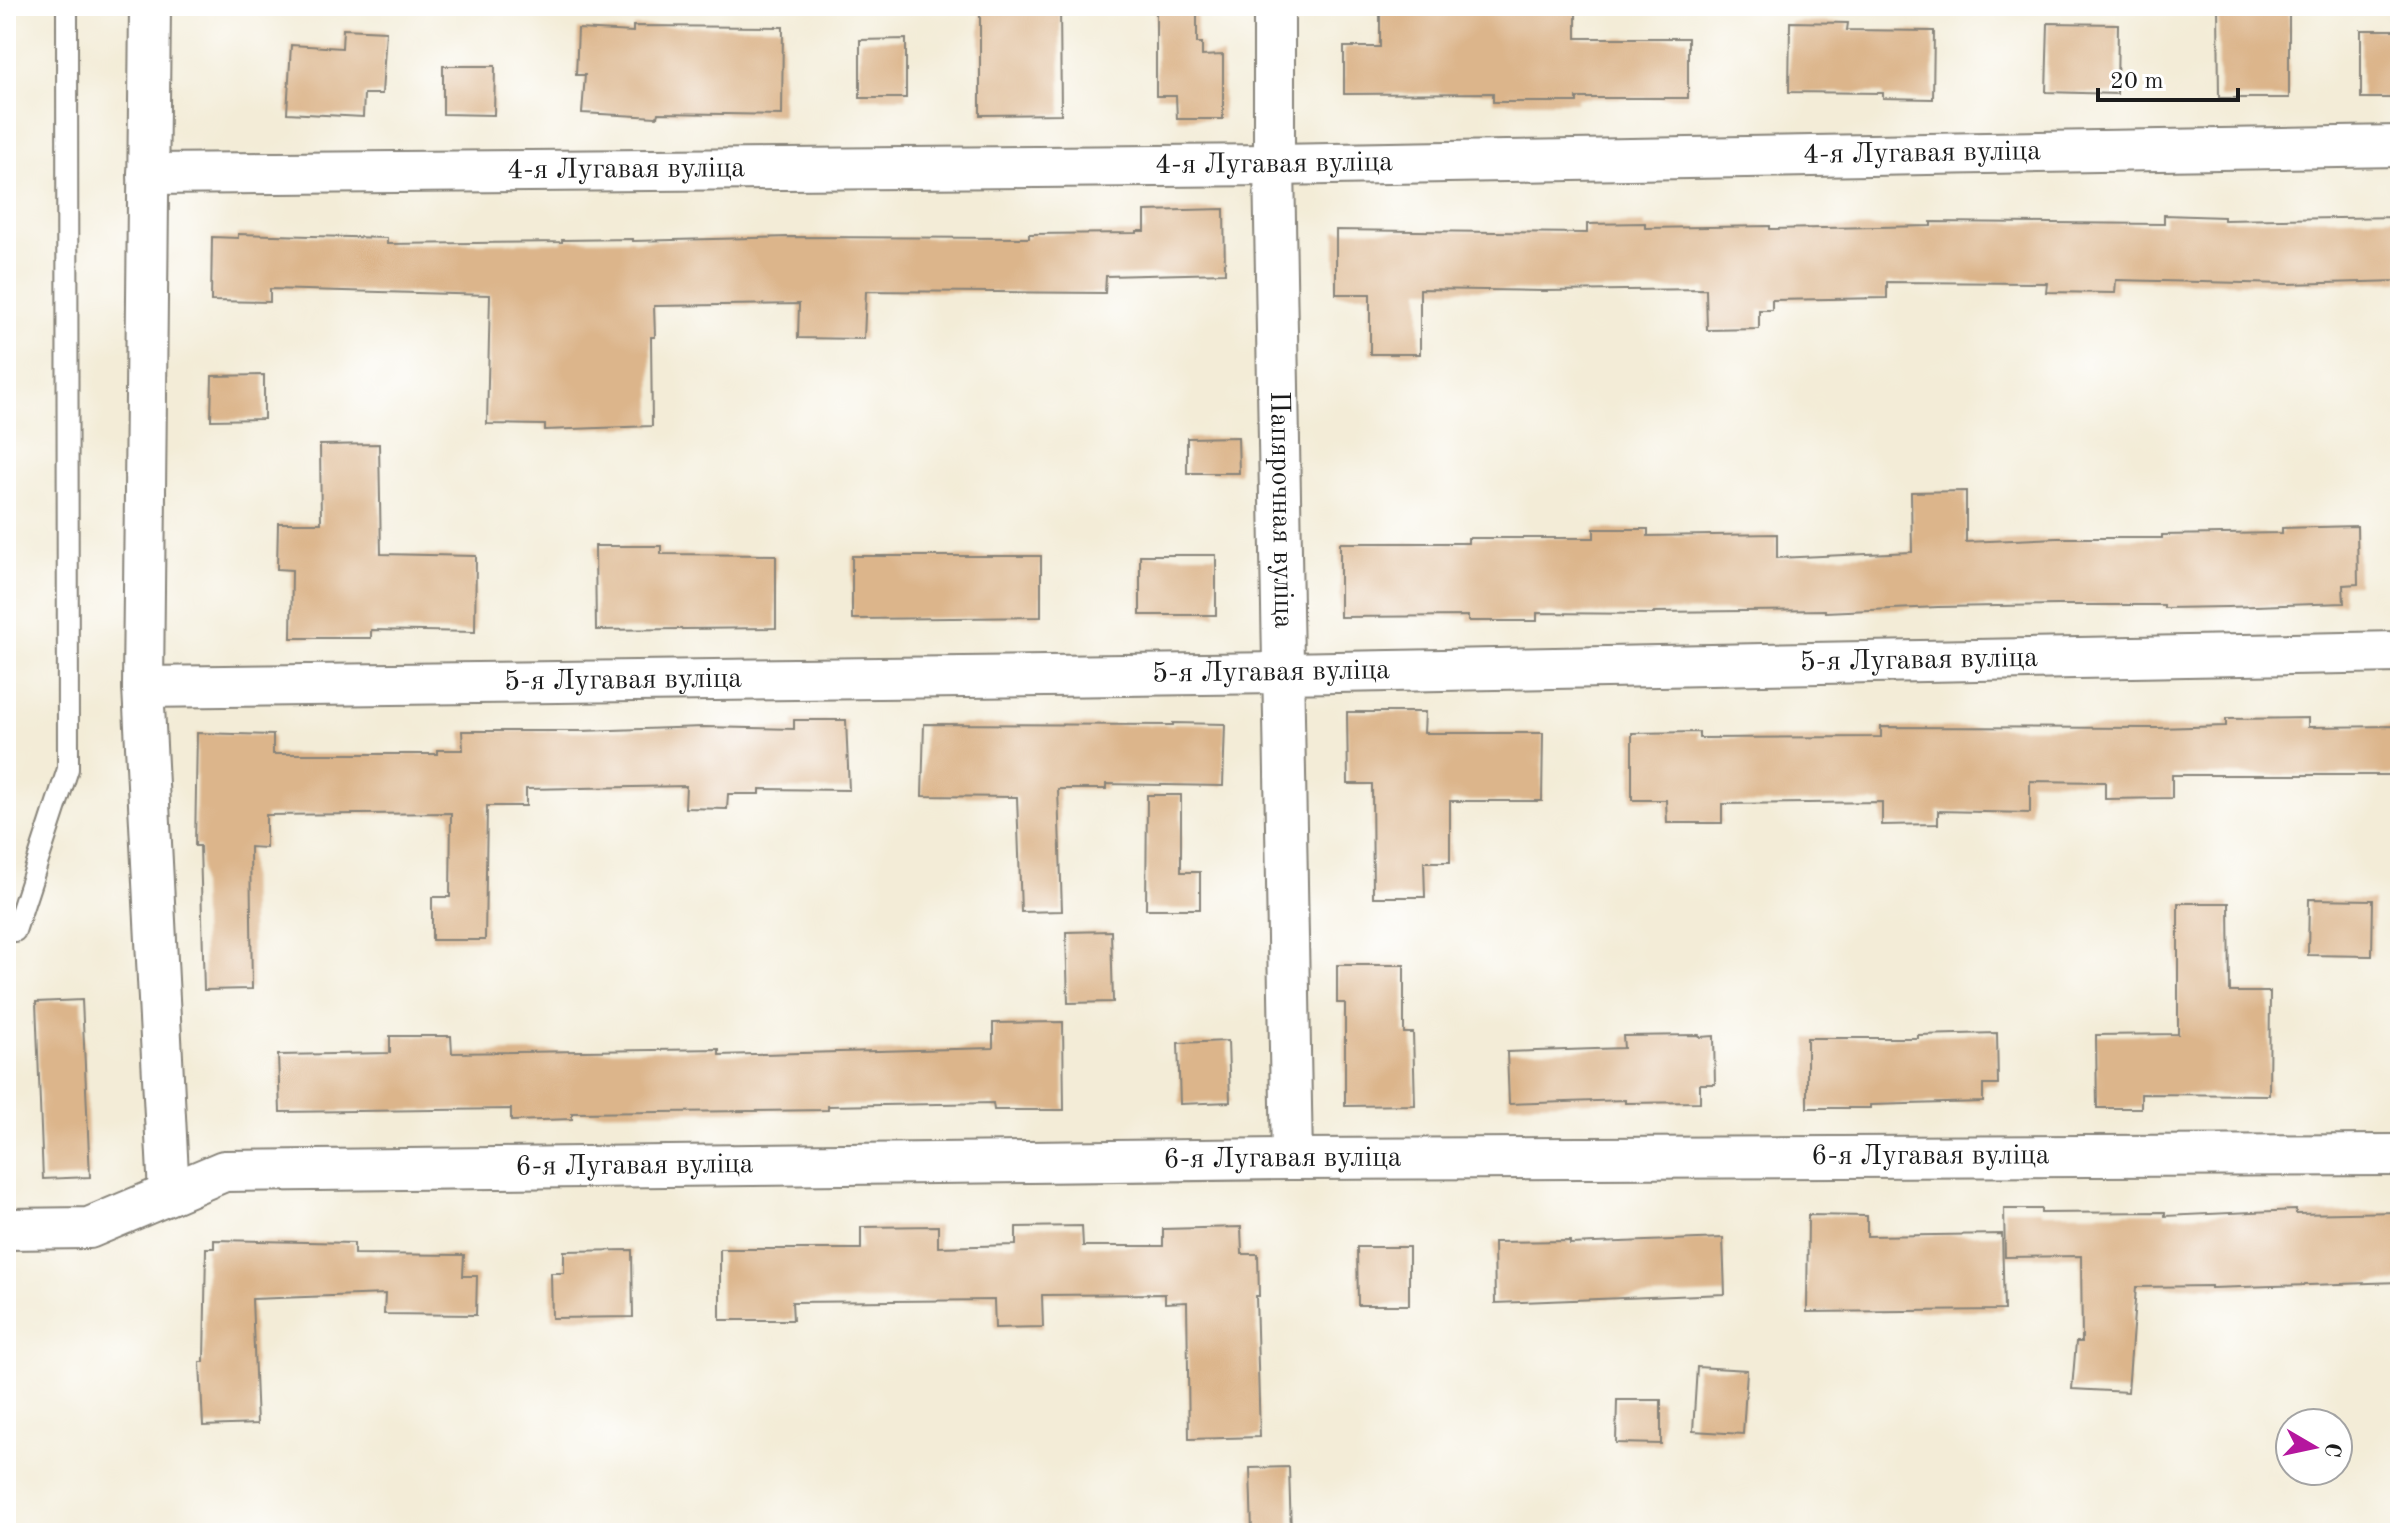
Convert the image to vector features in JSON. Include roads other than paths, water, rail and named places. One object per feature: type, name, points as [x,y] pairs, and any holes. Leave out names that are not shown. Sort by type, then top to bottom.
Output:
[{"type":"street","points":[[150,6],[143,687],[169,1194]]},
{"type":"street","name":"Папярочная вуліца","points":[[1274,6],[1274,165],[1292,1159]]},
{"type":"street","name":"4-я Лугавая вуліца","points":[[148,174],[1274,165],[2400,146]]},
{"type":"street","name":"5-я Лугавая вуліца","points":[[143,687],[1284,673],[2400,652]]},
{"type":"street","name":"6-я Лугавая вуліца","points":[[6,1229],[89,1228],[224,1171],[1292,1159],[2400,1155]]},
{"type":"lane","points":[[6,931],[15,931],[68,769],[67,6]]}]
